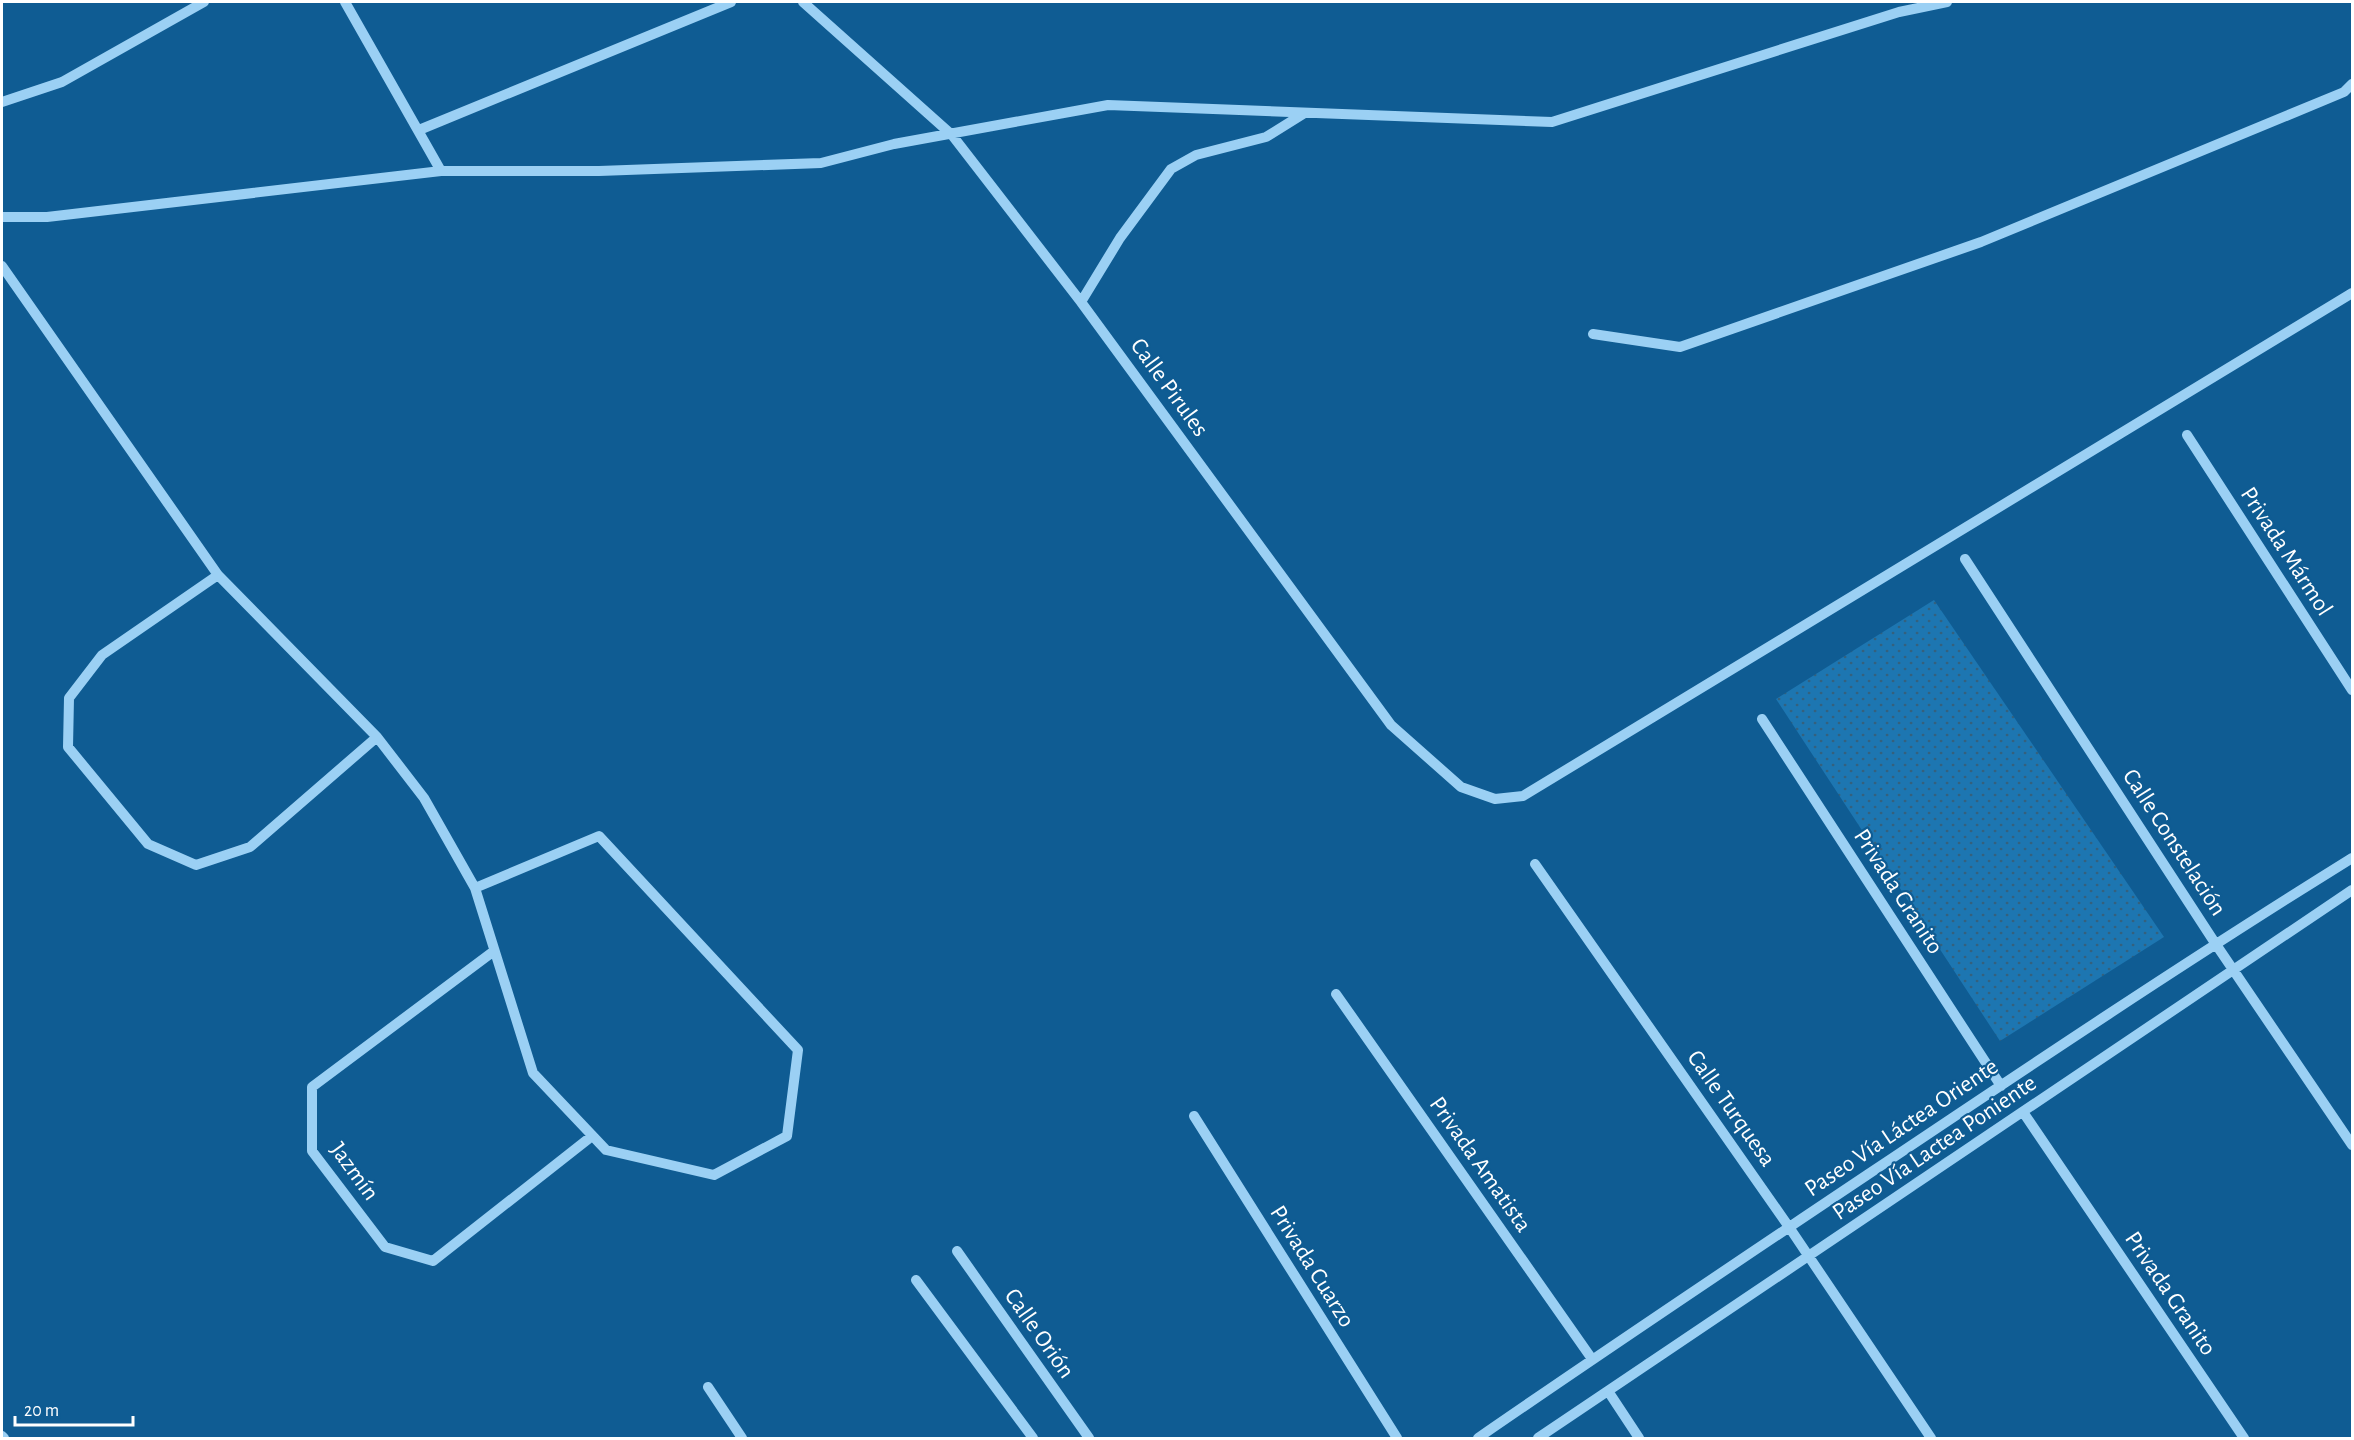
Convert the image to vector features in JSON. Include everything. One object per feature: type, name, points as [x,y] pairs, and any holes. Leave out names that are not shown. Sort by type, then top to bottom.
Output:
[{"type":"street","points":[[2,102],[62,82],[204,2]]},
{"type":"street","points":[[345,2],[441,171]]},
{"type":"street","points":[[419,130],[730,2]]},
{"type":"street","name":"Calle Pirules","points":[[802,2],[952,135],[1081,302],[1390,725],[1461,787],[1495,799],[1523,796],[2352,293]]},
{"type":"street","points":[[2,217],[47,217],[441,171],[599,171],[821,163],[894,144],[1108,105],[1552,122],[1899,12],[1947,2]]},
{"type":"street","points":[[1593,334],[1680,347],[1981,242],[2344,92],[2352,84]]},
{"type":"street","points":[[1081,302],[1120,238],[1171,169],[1196,155],[1266,137],[1304,114]]},
{"type":"street","points":[[2,266],[218,575],[377,737],[424,798],[475,888],[533,1073],[606,1150],[714,1175],[787,1136],[798,1050],[599,836],[475,888]]},
{"type":"street","name":"Privada Mármol","points":[[2187,435],[2352,690]]},
{"type":"street","name":"Calle Constelación","points":[[1965,559],[2216,943],[2352,1145]]},
{"type":"street","points":[[218,575],[102,656],[69,698],[68,747],[148,844],[196,865],[250,848],[377,737]]},
{"type":"street","name":"Privada Granito","points":[[1762,719],[2001,1086]]},
{"type":"street","name":"Paseo Vía Láctea Oriente","points":[[1479,1438],[1592,1359],[2216,943],[2352,858]]},
{"type":"street","name":"Calle Turquesa","points":[[1535,864],[1789,1227],[1931,1438]]},
{"type":"street","name":"Paseo Vía Lactea Poniente","points":[[1538,1438],[2352,890]]},
{"type":"street","name":"Jazmín","points":[[494,951],[312,1087],[312,1151],[385,1247],[433,1261],[592,1136]]},
{"type":"street","name":"Privada Amatista","points":[[1336,994],[1592,1359]]},
{"type":"street","name":"Privada Granito","points":[[2023,1112],[2244,1438]]},
{"type":"street","name":"Privada Cuarzo","points":[[1194,1116],[1397,1438]]},
{"type":"street","name":"Calle Orión","points":[[957,1251],[1089,1438]]},
{"type":"street","points":[[916,1280],[1033,1438]]},
{"type":"street","points":[[708,1387],[742,1438]]},
{"type":"street","points":[[1608,1391],[1639,1438]]},
{"type":"shaded area","points":[[1934,600],[2164,937],[2000,1041],[1776,699]]}]
